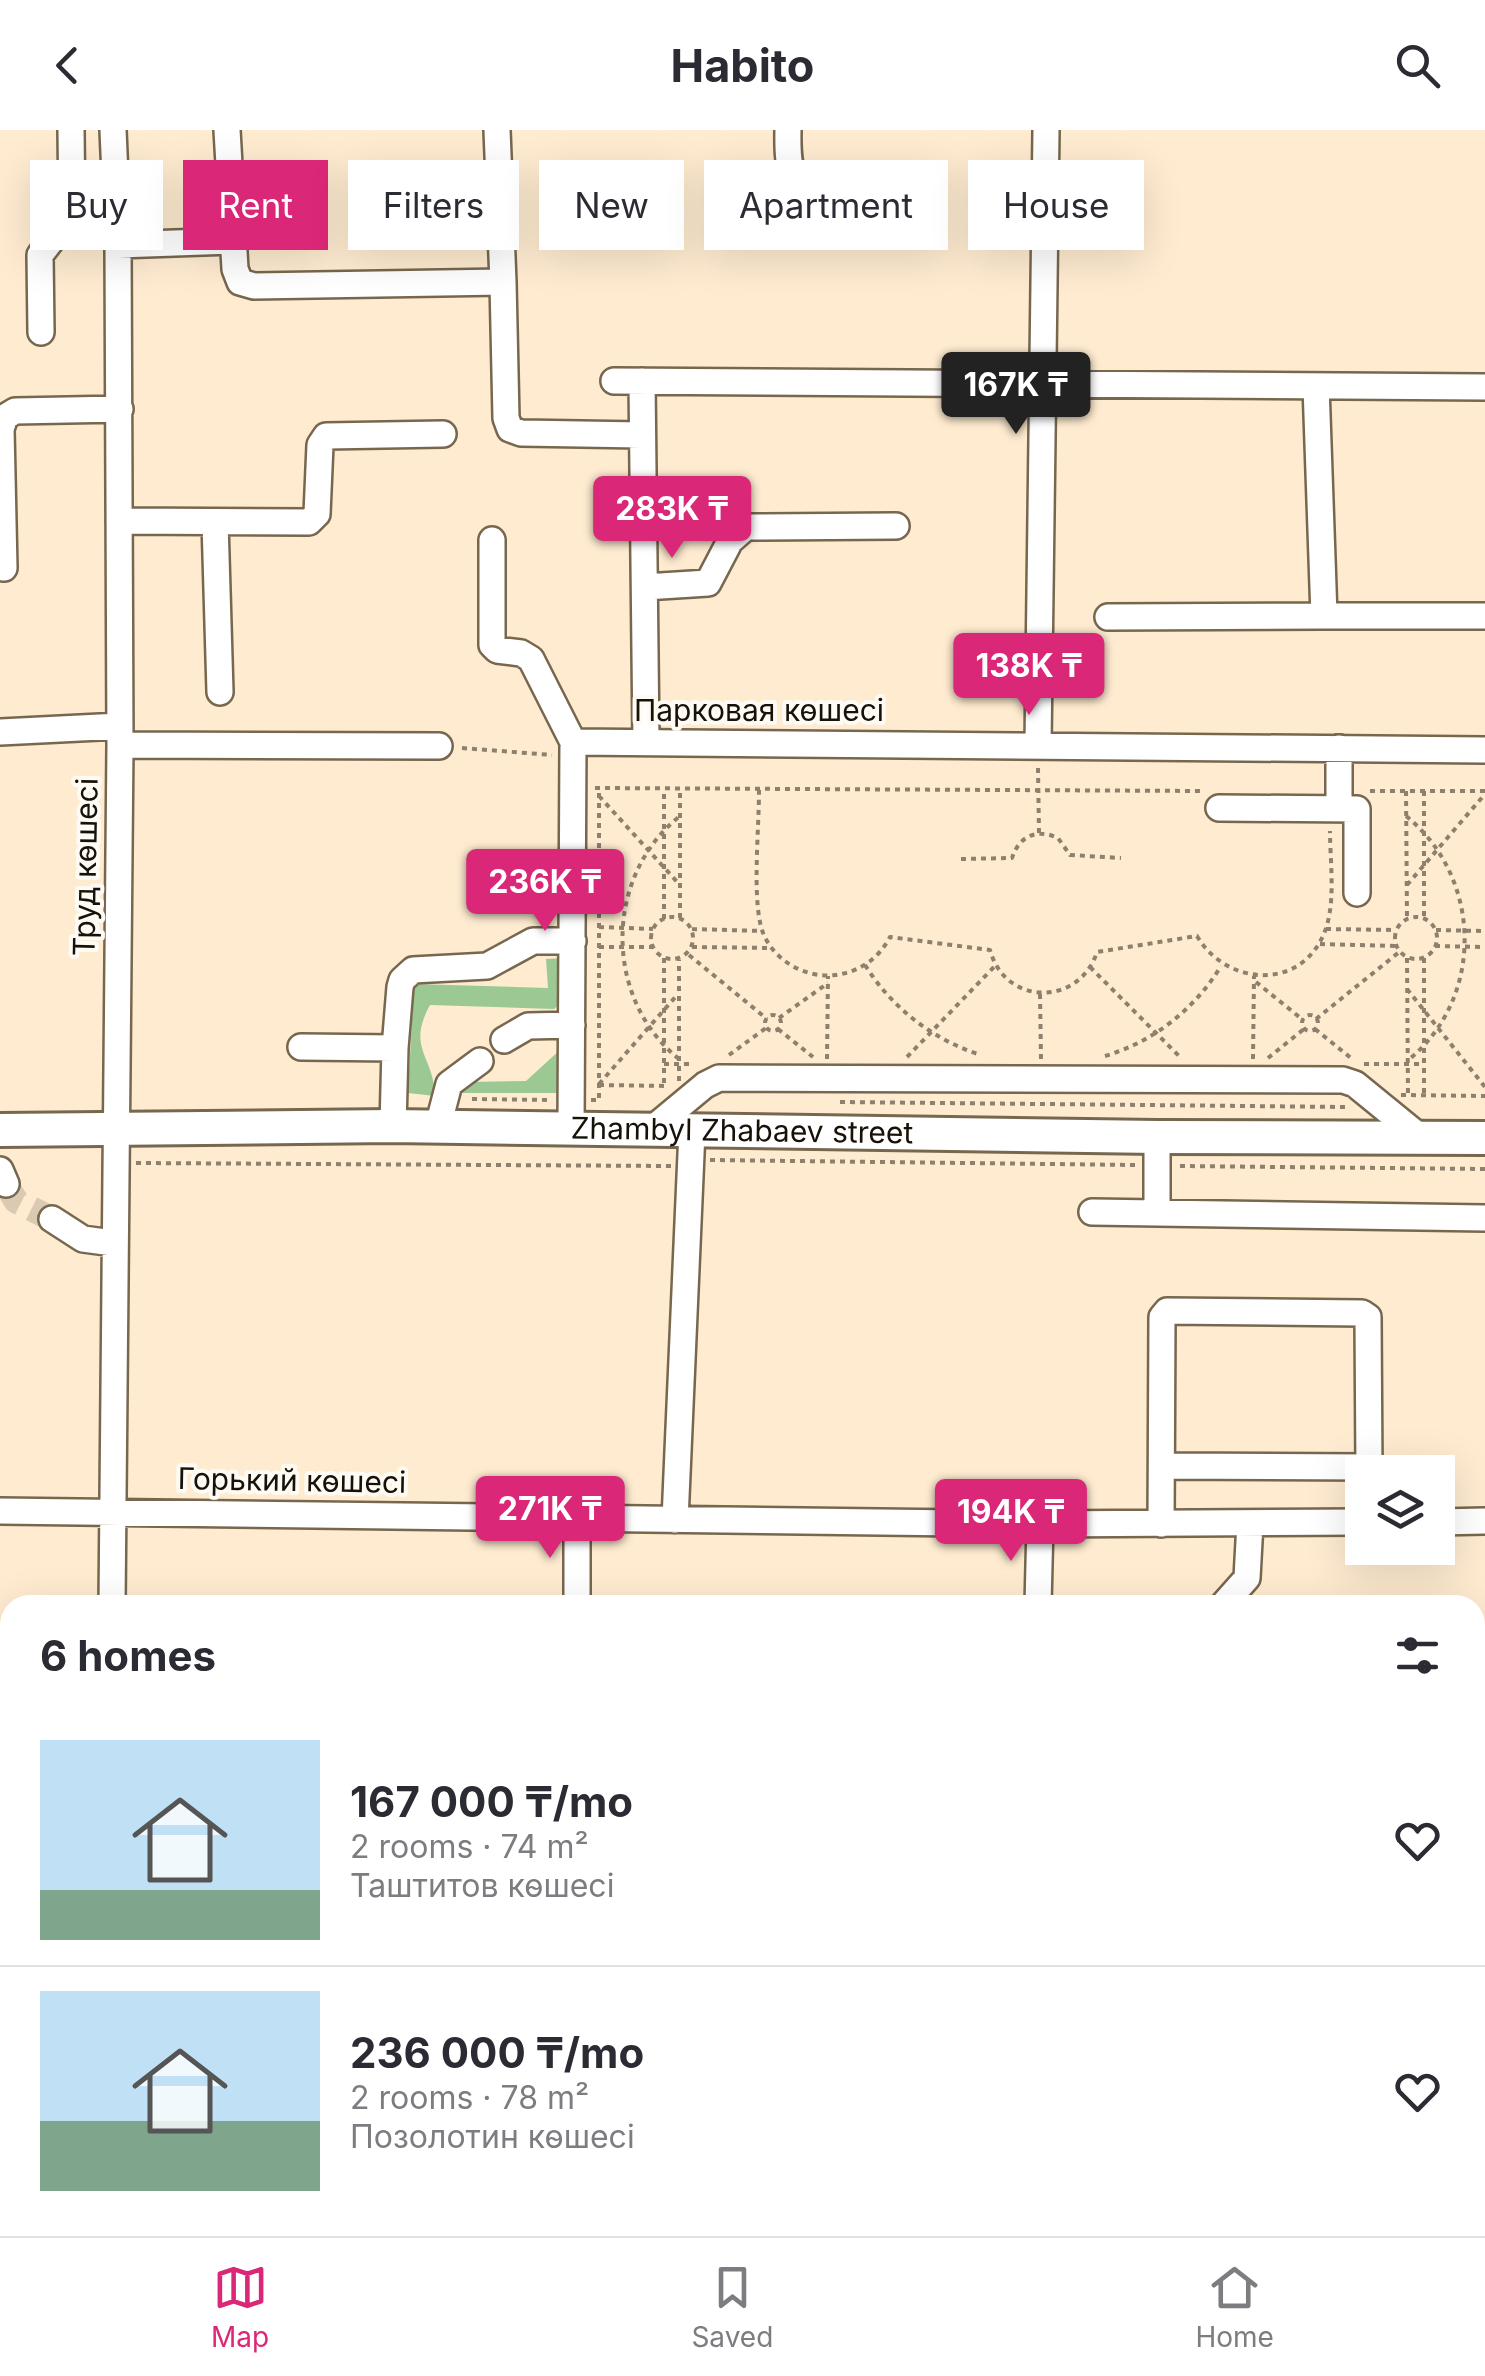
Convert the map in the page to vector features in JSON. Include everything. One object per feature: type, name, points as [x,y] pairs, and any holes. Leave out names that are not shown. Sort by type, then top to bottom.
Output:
[{"type":"main road","name":"Zhambyl Zhabaev street","points":[[0,1130],[438,1126],[571,1114],[652,1130],[691,1145],[1157,1151],[1420,1137],[1485,1138]]},
{"type":"street","points":[[71,130],[71,160]]},
{"type":"street","name":"Труд көшесі","points":[[113,130],[114,160]]},
{"type":"street","points":[[227,130],[228,160]]},
{"type":"street","points":[[497,130],[506,418],[510,429],[522,433],[642,435]]},
{"type":"street","points":[[788,130],[788,160]]},
{"type":"street","points":[[1038,746],[1046,130]]},
{"type":"street","points":[[41,332],[40,255],[44,250]]},
{"type":"street","name":"Труд көшесі","points":[[112,1595],[120,736],[118,250]]},
{"type":"street","points":[[233,250],[236,277],[247,286],[503,282]]},
{"type":"street","points":[[614,381],[1485,387]]},
{"type":"street","points":[[642,381],[646,742]]},
{"type":"street","points":[[1316,386],[1324,616]]},
{"type":"street","points":[[4,568],[1,429],[5,417],[15,411],[120,409]]},
{"type":"street","points":[[119,521],[314,519],[318,508],[320,445],[326,436],[443,434]]},
{"type":"street","points":[[215,522],[220,692]]},
{"type":"street","points":[[646,588],[708,583],[730,541],[746,527],[896,526]]},
{"type":"street","points":[[492,540],[492,645],[497,650],[521,652],[531,659],[573,749],[571,1114]]},
{"type":"street","points":[[1108,617],[1485,616]]},
{"type":"street","points":[[0,732],[439,746]]},
{"type":"street","name":"Парковая көшесі","points":[[573,749],[646,742],[1485,750]]},
{"type":"street","points":[[1334,809],[1340,748]]},
{"type":"street","points":[[1216,799],[1358,809],[1357,893]]},
{"type":"street","points":[[393,1126],[402,980],[412,970],[487,966],[532,941],[573,941]]},
{"type":"street","points":[[504,1040],[528,1026],[572,1026]]},
{"type":"street","points":[[301,1047],[395,1048]]},
{"type":"street","points":[[438,1126],[449,1084],[480,1061]]},
{"type":"street","points":[[652,1130],[705,1085],[719,1078],[1042,1091],[1202,1079],[1343,1080],[1355,1084],[1420,1137]]},
{"type":"street","points":[[675,1520],[691,1145]]},
{"type":"street","points":[[1157,1151],[1157,1212]]},
{"type":"street","points":[[1092,1212],[1485,1218]]},
{"type":"street","points":[[52,1219],[82,1240],[113,1243]]},
{"type":"street","points":[[1161,1524],[1162,1316],[1167,1311],[1368,1317],[1369,1455]]},
{"type":"street","points":[[1162,1466],[1345,1470]]},
{"type":"street","name":"Горький көшесі","points":[[0,1510],[1040,1524],[1345,1522]]},
{"type":"street","points":[[577,1518],[577,1595]]},
{"type":"street","points":[[1455,1522],[1485,1522]]},
{"type":"street","points":[[1232,1595],[1247,1578],[1250,1523]]},
{"type":"street","points":[[1038,1595],[1040,1524]]},
{"type":"path","points":[[439,746],[573,749]]},
{"type":"path","points":[[1038,746],[1039,833]]},
{"type":"path","points":[[472,1099],[571,1114],[599,1100],[599,790],[1038,790],[1216,799]]},
{"type":"path","points":[[664,790],[664,918],[653,929],[653,947],[664,958],[680,958],[692,947],[692,930]]},
{"type":"path","points":[[680,790],[680,918],[692,930],[762,931]]},
{"type":"path","points":[[759,790],[762,931],[772,948],[799,970],[828,979]]},
{"type":"path","points":[[1368,791],[1485,792]]},
{"type":"path","points":[[1406,791],[1406,919],[1396,930],[1396,946],[1407,958],[1424,958],[1436,946],[1436,930]]},
{"type":"path","points":[[1424,791],[1424,918],[1436,930],[1485,931]]},
{"type":"path","points":[[1406,886],[1485,792]]},
{"type":"path","points":[[599,796],[680,885]]},
{"type":"path","points":[[1254,979],[1290,970],[1319,944],[1330,915],[1334,809]]},
{"type":"path","points":[[679,1059],[649,1027],[632,993],[622,928],[631,884],[648,850],[680,816]]},
{"type":"path","points":[[1406,816],[1438,849],[1456,884],[1466,931],[1456,993],[1438,1028],[1407,1061]]},
{"type":"path","points":[[961,859],[1012,858],[1020,843],[1039,833],[1058,838],[1070,855],[1121,858]]},
{"type":"path","points":[[664,918],[680,918]]},
{"type":"path","points":[[1406,919],[1424,918]]},
{"type":"path","points":[[599,927],[653,929]]},
{"type":"path","points":[[1326,929],[1396,930]]},
{"type":"path","points":[[1363,945],[1364,930]]},
{"type":"path","points":[[778,1029],[779,1018],[828,979],[865,965],[890,936],[990,950],[996,965],[1014,985],[1040,994],[1068,988],[1090,967],[1097,952],[1196,936],[1222,965],[1254,979],[1303,1020],[1304,1029]]},
{"type":"path","points":[[1319,944],[1396,946]]},
{"type":"path","points":[[1436,946],[1485,947]]},
{"type":"path","points":[[599,947],[653,947]]},
{"type":"path","points":[[692,947],[772,948]]},
{"type":"path","points":[[1261,1064],[1304,1029],[1315,1029],[1316,1019],[1400,952]]},
{"type":"path","points":[[687,954],[766,1019],[768,1030],[778,1029],[824,1064],[828,979]]},
{"type":"path","points":[[664,958],[664,1086]]},
{"type":"path","points":[[679,1086],[680,958]]},
{"type":"path","points":[[1407,958],[1408,1095]]},
{"type":"path","points":[[1424,958],[1424,1095]]},
{"type":"path","points":[[865,965],[888,996],[931,1032],[970,1052],[994,1059]]},
{"type":"path","points":[[900,1064],[996,965]]},
{"type":"path","points":[[1092,1059],[1155,1033],[1186,1009],[1222,965]]},
{"type":"path","points":[[1090,967],[1202,1079]]},
{"type":"path","points":[[1253,1064],[1254,979]]},
{"type":"path","points":[[1407,989],[1485,1087]]},
{"type":"path","points":[[599,1084],[679,992]]},
{"type":"path","points":[[1040,994],[1042,1091]]},
{"type":"path","points":[[1303,1020],[1308,1016],[1316,1019]]},
{"type":"path","points":[[766,1019],[779,1018]]},
{"type":"path","points":[[599,1084],[687,1086]]},
{"type":"path","points":[[842,1102],[1042,1091],[1347,1107]]},
{"type":"path","points":[[1398,1094],[1485,1096]]},
{"type":"path","points":[[115,1162],[675,1166],[691,1145],[1157,1151],[1485,1169]]},
{"type":"green space","points":[[564,958],[565,1000],[554,1009],[430,1005],[423,1020],[421,1042],[435,1096],[408,1093],[414,984],[548,988],[546,959]]},
{"type":"green space","points":[[561,1049],[559,1093],[459,1093],[467,1082],[526,1081]]},
{"type":"tunnel","points":[[6,1184],[16,1201],[52,1219]]}]
